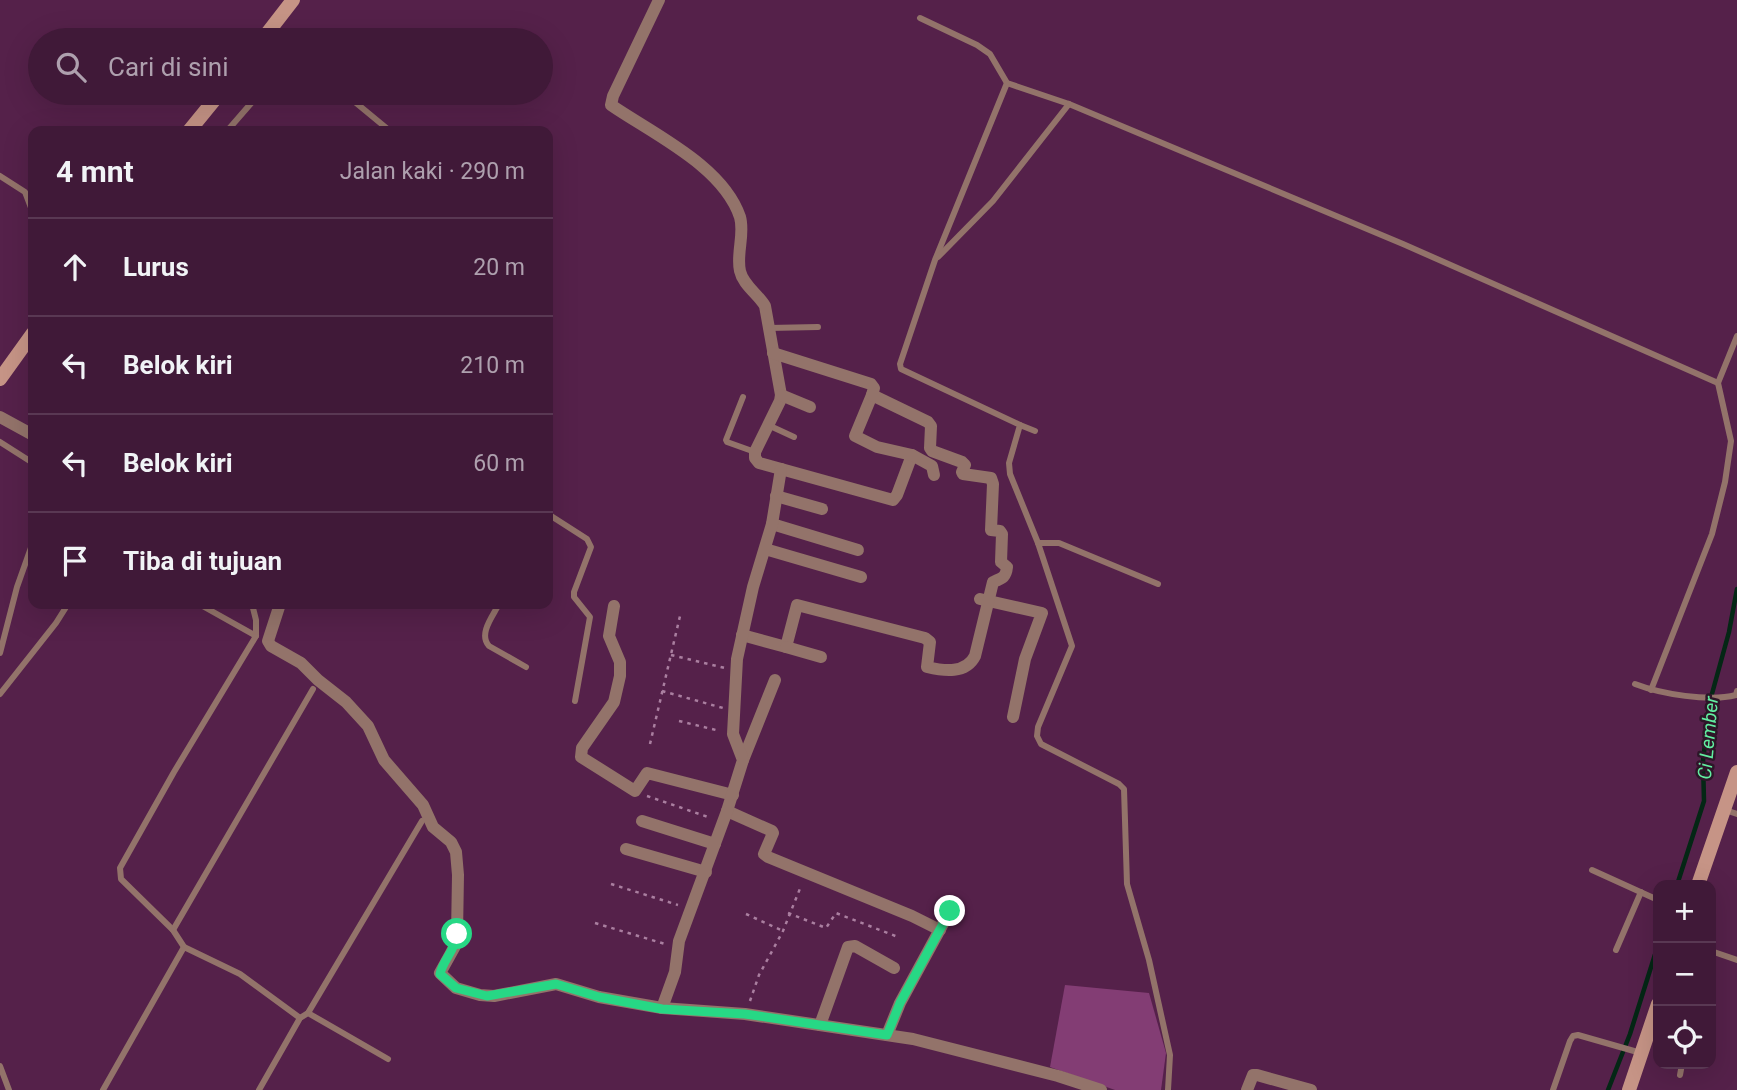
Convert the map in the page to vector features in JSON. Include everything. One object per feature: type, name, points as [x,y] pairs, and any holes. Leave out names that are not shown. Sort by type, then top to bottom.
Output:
[{"type":"main road","points":[[271,28],[293,0]]},
{"type":"main road","points":[[193,126],[210,105]]},
{"type":"main road","points":[[0,379],[28,340]]},
{"type":"main road","points":[[1701,880],[1732,806],[1737,772]]},
{"type":"main road","points":[[1629,1090],[1636,1051],[1657,1006]]},
{"type":"street","points":[[659,0],[612,96],[611,105],[704,168],[720,183],[740,216],[740,269],[765,306],[781,394],[755,452],[755,458],[759,463],[893,500],[912,455]]},
{"type":"street","points":[[773,353],[872,384],[872,395],[855,436],[877,447],[912,455],[932,466],[934,475]]},
{"type":"street","points":[[781,394],[810,407]]},
{"type":"street","points":[[786,647],[797,605],[925,638],[930,642],[927,667],[957,670],[971,663],[975,656],[984,600],[993,582],[1004,578],[1007,567],[1001,562],[1001,532],[991,530],[991,478],[963,474],[965,465],[962,462],[935,453],[930,448],[931,426],[928,422],[872,395]]},
{"type":"street","points":[[0,417],[28,432]]},
{"type":"street","points":[[743,760],[733,734],[736,671],[753,587],[772,524],[781,469]]},
{"type":"street","points":[[776,496],[822,509]]},
{"type":"street","points":[[772,524],[858,550]]},
{"type":"street","points":[[765,549],[861,577]]},
{"type":"street","points":[[984,600],[1040,611],[1042,614],[1025,659],[1013,717]]},
{"type":"street","points":[[614,606],[610,636],[620,662],[616,695],[580,753],[581,757],[635,791],[647,773],[733,795]]},
{"type":"street","points":[[278,609],[268,634],[271,646],[301,663],[361,718],[368,726],[384,760],[423,806],[433,827],[451,842],[456,852],[457,934],[455,946],[440,970],[441,975],[456,988],[487,996],[556,984],[599,997],[662,1009],[745,1014],[913,1039],[1071,1085],[1101,1090]]},
{"type":"street","points":[[742,635],[821,657]]},
{"type":"street","points":[[662,1009],[675,972],[677,948],[690,909],[706,872],[743,760],[775,680]]},
{"type":"street","points":[[725,817],[772,831],[764,854],[940,930]]},
{"type":"street","points":[[642,821],[715,844]]},
{"type":"street","points":[[626,849],[706,872]]},
{"type":"street","points":[[887,1035],[900,1003],[950,911]]},
{"type":"street","points":[[820,1025],[848,947],[855,946],[894,968]]},
{"type":"street","points":[[1247,1090],[1253,1075],[1257,1074],[1311,1090]]},
{"type":"lane","points":[[920,18],[990,54],[1007,83],[1069,104],[1404,244],[1718,383]]},
{"type":"lane","points":[[1007,83],[935,260],[901,358],[901,369],[1035,431]]},
{"type":"lane","points":[[935,260],[992,201],[1069,104]]},
{"type":"lane","points":[[231,126],[250,105]]},
{"type":"lane","points":[[359,105],[384,126]]},
{"type":"lane","points":[[0,176],[25,192],[28,200]]},
{"type":"lane","points":[[769,328],[818,327]]},
{"type":"lane","points":[[1651,690],[1712,534],[1725,482],[1731,441],[1718,383],[1737,336]]},
{"type":"lane","points":[[743,397],[726,440],[755,452]]},
{"type":"lane","points":[[768,425],[794,437]]},
{"type":"lane","points":[[1020,425],[1009,463],[1010,474],[1038,543],[1072,646],[1038,727],[1037,736],[1041,744],[1124,789],[1127,884],[1149,960],[1170,1055],[1168,1090]]},
{"type":"lane","points":[[0,442],[28,460]]},
{"type":"lane","points":[[553,517],[587,539],[591,547],[574,592],[574,597],[590,617],[575,701]]},
{"type":"lane","points":[[1038,543],[1059,543],[1158,584]]},
{"type":"lane","points":[[0,653],[28,556]]},
{"type":"lane","points":[[0,694],[65,609]]},
{"type":"lane","points":[[208,609],[256,636]]},
{"type":"lane","points":[[253,609],[256,636],[121,864],[121,879],[173,930],[184,947],[240,974],[300,1018]]},
{"type":"lane","points":[[496,609],[484,634],[485,641],[526,667]]},
{"type":"lane","points":[[1635,684],[1651,690],[1701,699],[1727,697],[1736,695],[1737,691]]},
{"type":"lane","points":[[173,930],[313,689]]},
{"type":"lane","points":[[259,1090],[300,1018],[308,1013],[422,821]]},
{"type":"lane","points":[[1592,870],[1653,898]]},
{"type":"lane","points":[[1616,950],[1641,892]]},
{"type":"lane","points":[[103,1090],[184,947]]},
{"type":"lane","points":[[1716,953],[1737,960]]},
{"type":"lane","points":[[308,1013],[388,1059]]},
{"type":"lane","points":[[1553,1090],[1573,1036],[1578,1035],[1636,1051]]},
{"type":"lane","points":[[0,1066],[9,1090]]},
{"type":"lane","points":[[1680,1075],[1681,1069]]},
{"type":"path","points":[[650,744],[680,616]]},
{"type":"path","points":[[671,655],[736,671]]},
{"type":"path","points":[[662,691],[733,711]]},
{"type":"path","points":[[679,721],[733,734]]},
{"type":"path","points":[[635,791],[725,817]]},
{"type":"path","points":[[745,1014],[759,975],[783,931],[806,873]]},
{"type":"path","points":[[611,884],[690,909]]},
{"type":"path","points":[[789,913],[826,928],[836,913],[898,937]]},
{"type":"path","points":[[746,915],[783,931]]},
{"type":"path","points":[[595,923],[677,948]]},
{"type":"shaded area","points":[[1065,985],[1149,993],[1166,1053],[1161,1090],[1115,1090],[1050,1067]]},
{"type":"waterway","name":"Ci Lember","points":[[1679,880],[1704,801],[1703,761],[1710,701],[1729,632],[1737,589]]},
{"type":"waterway","name":"Ci Lember","points":[[1608,1090],[1630,1034],[1653,961]]},
{"type":"route","points":[[457,934],[455,946],[440,974],[456,988],[480,995],[494,996],[556,984],[599,997],[662,1009],[745,1014],[887,1035],[900,1003],[950,911]]}]
